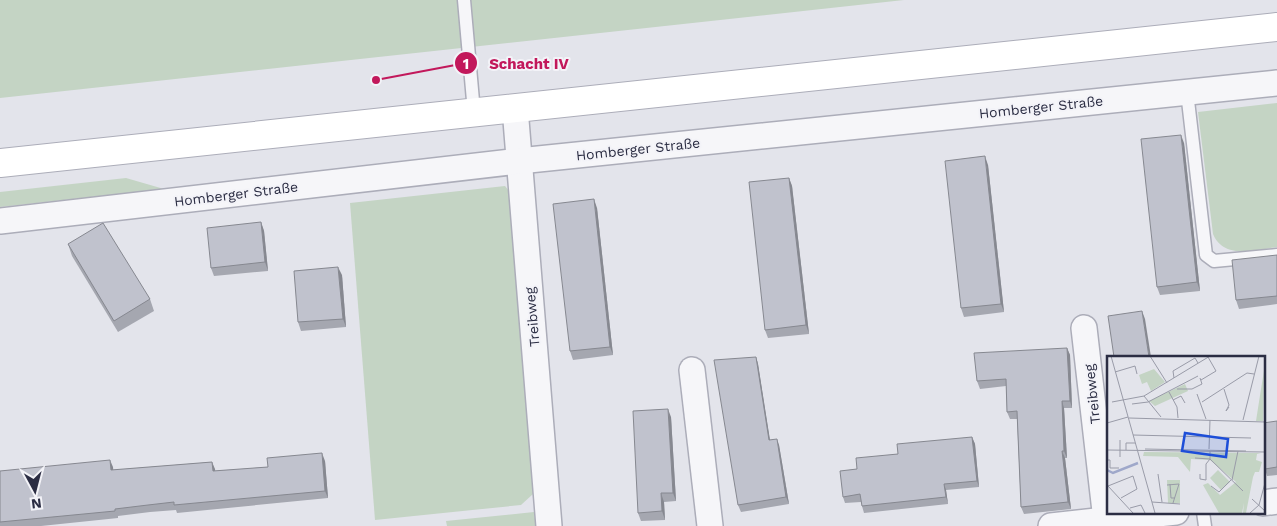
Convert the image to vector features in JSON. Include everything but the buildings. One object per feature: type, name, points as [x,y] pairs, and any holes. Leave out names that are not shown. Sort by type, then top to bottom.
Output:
[{"type":"main road","points":[[0,163],[1277,26]]},
{"type":"street","name":"Homberger Straße","points":[[0,221],[519,161],[1277,83]]},
{"type":"street","name":"Treibweg","points":[[515,108],[549,526]]},
{"type":"street","name":"Treibweg","points":[[1084,328],[1106,520]]},
{"type":"street","points":[[692,370],[710,526]]},
{"type":"street","points":[[1264,503],[1277,501]]},
{"type":"street","points":[[1051,526],[1158,514]]},
{"type":"lane","points":[[464,0],[474,112]]},
{"type":"lane","points":[[1187,92],[1206,255],[1214,260],[1277,255]]},
{"type":"green space","points":[[0,0],[904,0],[0,98]]},
{"type":"green space","points":[[1277,103],[1277,247],[1250,251],[1232,250],[1218,242],[1213,234],[1198,112]]},
{"type":"green space","points":[[126,178],[164,189],[0,207],[0,192]]},
{"type":"green space","points":[[505,186],[509,191],[510,198],[533,494],[521,505],[375,520],[350,203]]},
{"type":"green space","points":[[534,512],[536,526],[447,526],[446,521]]},
{"type":"place","name":"Schacht IV","points":[[376,80]]}]
